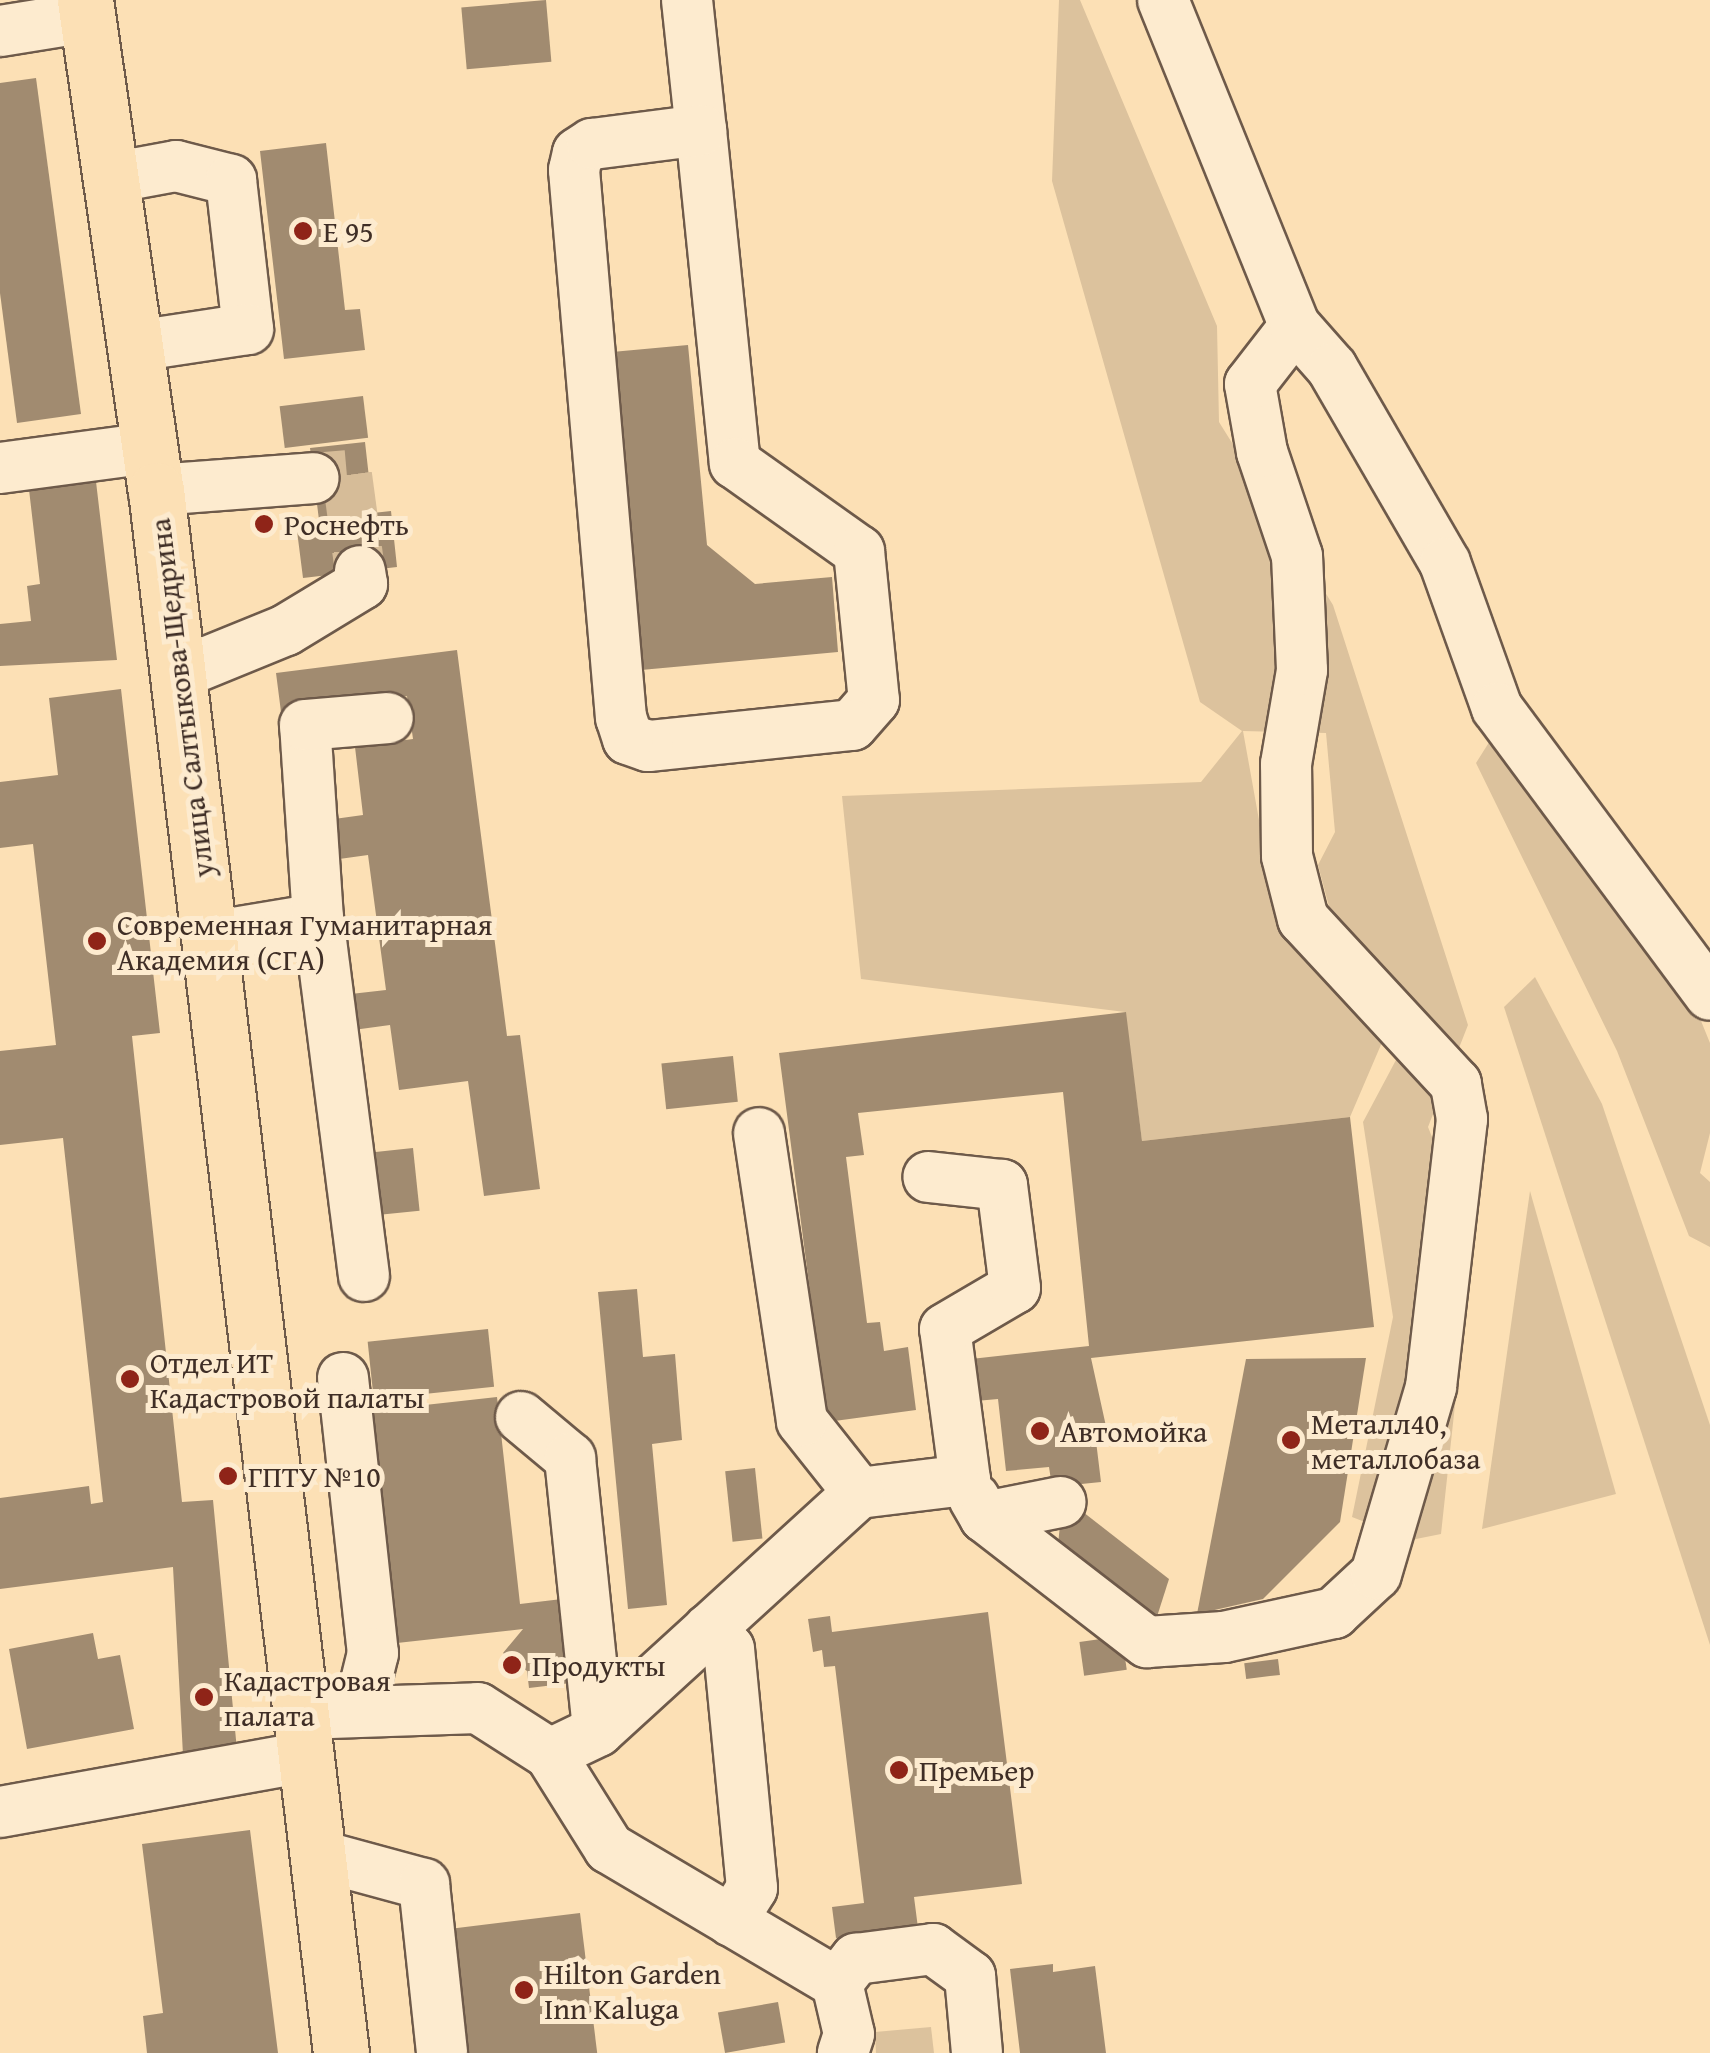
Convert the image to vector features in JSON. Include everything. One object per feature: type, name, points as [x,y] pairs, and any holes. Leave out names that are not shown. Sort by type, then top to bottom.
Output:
[{"type":"main road","name":"улица Салтыкова-Щедрина","points":[[86,8],[153,469],[342,2053]]},
{"type":"lane","points":[[686,0],[701,130],[736,463],[859,551],[874,700],[852,725],[648,746],[628,739],[621,718],[574,170],[578,153],[592,144],[701,130]]},
{"type":"lane","points":[[1163,0],[1295,326],[1332,368],[1445,563],[1497,708],[1710,994]]},
{"type":"lane","points":[[0,31],[86,8]]},
{"type":"lane","points":[[111,178],[176,166],[232,180],[248,329],[136,346]]},
{"type":"lane","points":[[928,1177],[1002,1185],[1015,1288],[945,1328],[975,1499],[1148,1642],[1224,1637],[1334,1612],[1376,1574],[1430,1387],[1462,1119],[1456,1084],[1304,919],[1287,856],[1286,764],[1302,670],[1297,556],[1262,452],[1250,384],[1295,326]]},
{"type":"lane","points":[[0,468],[153,469],[314,478]]},
{"type":"lane","points":[[178,674],[286,630],[362,584],[360,571]]},
{"type":"lane","points":[[364,1276],[318,919],[305,725],[388,718]]},
{"type":"lane","points":[[209,937],[318,919]]},
{"type":"lane","points":[[760,1133],[802,1421],[859,1493]]},
{"type":"lane","points":[[343,1378],[373,1652],[360,1706]]},
{"type":"lane","points":[[521,1417],[570,1458],[598,1731]]},
{"type":"lane","points":[[550,1754],[598,1731],[859,1493],[1061,1502]]},
{"type":"lane","points":[[709,1630],[729,1650],[752,1888],[731,1921]]},
{"type":"lane","points":[[0,1812],[303,1736],[360,1706],[478,1708],[550,1754],[608,1848],[837,1983],[849,2034],[843,2053]]},
{"type":"lane","points":[[317,1856],[424,1884],[442,2053]]},
{"type":"lane","points":[[837,1983],[856,1959],[933,1949],[970,1976],[977,2053]]},
{"type":"shaded area","points":[[1059,0],[1080,0],[1217,326],[1219,422],[1333,605],[1468,1025],[1428,1127],[1473,1239],[1441,1534],[1411,1540],[1352,1517],[1393,1317],[1363,1122],[1421,1013],[1331,914],[1318,865],[1335,832],[1326,733],[1243,731],[1266,859],[1383,1040],[1350,1117],[1142,1141],[1125,1012],[861,979],[842,796],[1201,782],[1242,731],[1200,702],[1052,181]]},
{"type":"shaded area","points":[[1493,736],[1686,984],[1710,1043],[1710,1133],[1700,1173],[1710,1182],[1710,1247],[1689,1236],[1617,1051],[1476,763]]},
{"type":"shaded area","points":[[1535,977],[1602,1104],[1710,1425],[1710,1645],[1504,1007]]},
{"type":"shaded area","points":[[1530,1191],[1616,1494],[1482,1529]]},
{"type":"shaded area","points":[[931,2027],[934,2053],[876,2053],[875,2032]]},
{"type":"building","points":[[546,0],[551,62],[467,69],[461,7]]},
{"type":"building","points":[[36,78],[81,414],[17,423],[0,293],[0,83]]},
{"type":"building","name":"Е 95","points":[[326,143],[345,310],[360,309],[365,350],[284,359],[260,151]]},
{"type":"building","points":[[688,345],[707,545],[755,584],[832,577],[838,652],[641,670],[612,352]]},
{"type":"building","points":[[363,396],[368,438],[285,448],[280,406]]},
{"type":"building","points":[[365,442],[373,513],[391,511],[397,567],[303,578],[296,523],[319,520],[310,448]]},
{"type":"building","points":[[95,473],[117,660],[0,666],[0,624],[31,621],[27,586],[40,584],[28,481]]},
{"type":"building","points":[[457,650],[507,1036],[520,1035],[540,1189],[484,1196],[468,1081],[399,1090],[390,1025],[346,1031],[342,995],[386,990],[368,855],[332,860],[327,820],[363,815],[355,747],[413,739],[407,696],[281,712],[276,673]]},
{"type":"building","points":[[121,689],[160,1033],[132,1036],[182,1502],[213,1500],[237,1750],[183,1755],[173,1567],[0,1589],[0,1498],[89,1486],[91,1504],[103,1502],[63,1138],[0,1145],[0,1051],[56,1045],[33,844],[0,848],[0,782],[58,775],[49,698]]},
{"type":"building","points":[[1126,1012],[1142,1141],[1350,1117],[1374,1327],[1091,1358],[1109,1440],[1096,1441],[1101,1482],[1052,1487],[1049,1467],[1006,1471],[998,1399],[976,1401],[971,1359],[1089,1346],[1063,1092],[858,1113],[864,1155],[846,1157],[867,1323],[880,1322],[884,1351],[908,1347],[916,1410],[827,1422],[779,1053]]},
{"type":"building","points":[[733,1056],[738,1102],[666,1109],[661,1064]]},
{"type":"building","points":[[413,1148],[420,1211],[380,1215],[373,1152]]},
{"type":"building","points":[[637,1289],[643,1357],[675,1354],[682,1440],[652,1444],[667,1605],[628,1609],[598,1292]]},
{"type":"building","points":[[488,1329],[494,1387],[374,1399],[368,1342]]},
{"type":"building","name":"Металл40, металлобаза","points":[[1366,1358],[1340,1522],[1263,1599],[1197,1614],[1246,1359]]},
{"type":"building","points":[[497,1397],[520,1604],[562,1599],[571,1683],[529,1688],[527,1671],[503,1653],[523,1629],[388,1644],[362,1412]]},
{"type":"building","points":[[755,1468],[762,1539],[733,1542],[725,1471]]},
{"type":"building","points":[[1083,1512],[1169,1579],[1154,1626],[1058,1545],[1061,1515]]},
{"type":"building","points":[[988,1612],[1022,1884],[914,1897],[918,1928],[836,1938],[832,1907],[864,1903],[835,1666],[824,1667],[822,1650],[813,1652],[808,1619],[830,1616],[832,1632]]},
{"type":"building","points":[[93,1633],[98,1659],[120,1655],[134,1729],[27,1749],[9,1649]]},
{"type":"building","points":[[1122,1636],[1127,1670],[1084,1676],[1079,1642]]},
{"type":"building","points":[[1278,1659],[1280,1675],[1246,1679],[1244,1663]]},
{"type":"building","points":[[250,1830],[278,2053],[147,2053],[143,2016],[163,2013],[142,1844]]},
{"type":"building","name":"Hilton Garden Inn Kaluga","points":[[580,1913],[597,2053],[466,2053],[451,1929]]},
{"type":"building","points":[[1053,1964],[1053,1972],[1095,1966],[1106,2053],[1020,2053],[1010,1969]]},
{"type":"building","points":[[778,2002],[785,2042],[725,2053],[718,2013]]},
{"type":"tunnel","points":[[314,478],[347,475],[360,571]]},
{"type":"place","name":"Е 95","points":[[303,231]]},
{"type":"place","name":"Роснефть","points":[[264,524]]},
{"type":"place","name":"Современная Гуманитарная Академия (СГА)","points":[[97,941]]},
{"type":"place","name":"Отдел ИТ Кадастровой палаты","points":[[130,1379]]},
{"type":"place","name":"Автомойка","points":[[1040,1431]]},
{"type":"place","name":"Металл40, металлобаза","points":[[1291,1440]]},
{"type":"place","name":"ГПТУ №10","points":[[228,1476]]},
{"type":"place","name":"Продукты","points":[[512,1665]]},
{"type":"place","name":"Кадастровая палата","points":[[204,1697]]},
{"type":"place","name":"Премьер","points":[[899,1770]]},
{"type":"place","name":"Hilton Garden Inn Kaluga","points":[[524,1990]]}]
